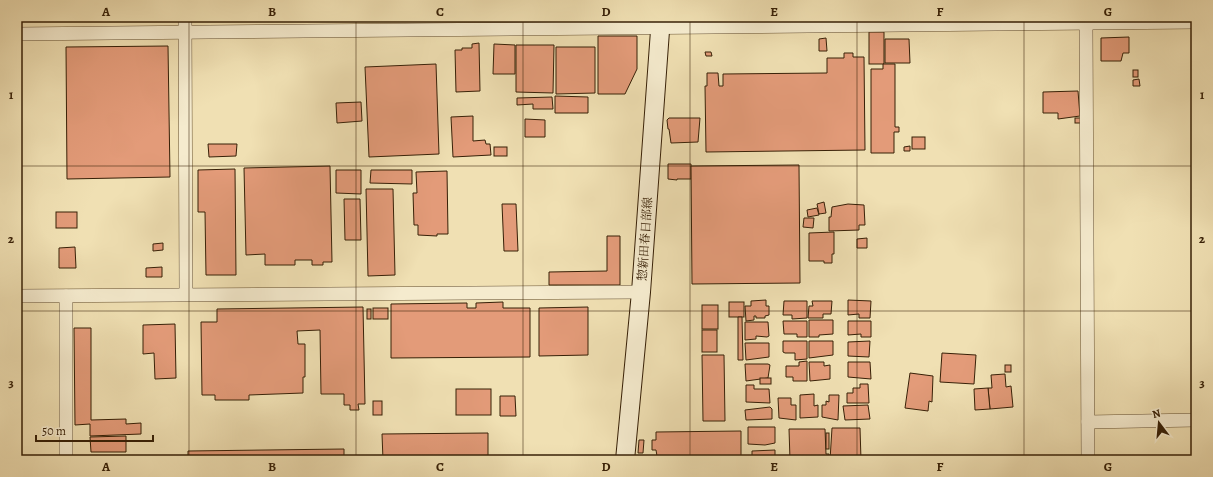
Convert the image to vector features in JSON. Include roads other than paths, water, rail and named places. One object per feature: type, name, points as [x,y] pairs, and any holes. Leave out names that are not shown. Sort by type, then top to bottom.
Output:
[{"type":"main road","name":"惣新田春日部線","points":[[625,460],[641,292],[660,23]]},
{"type":"street","points":[[185,17],[186,294]]},
{"type":"street","points":[[17,34],[660,23],[1086,24],[1173,20],[1196,22]]},
{"type":"street","points":[[1086,24],[1088,460]]},
{"type":"street","points":[[17,296],[641,292]]},
{"type":"street","points":[[66,296],[66,460]]},
{"type":"street","points":[[1088,422],[1196,420]]}]
